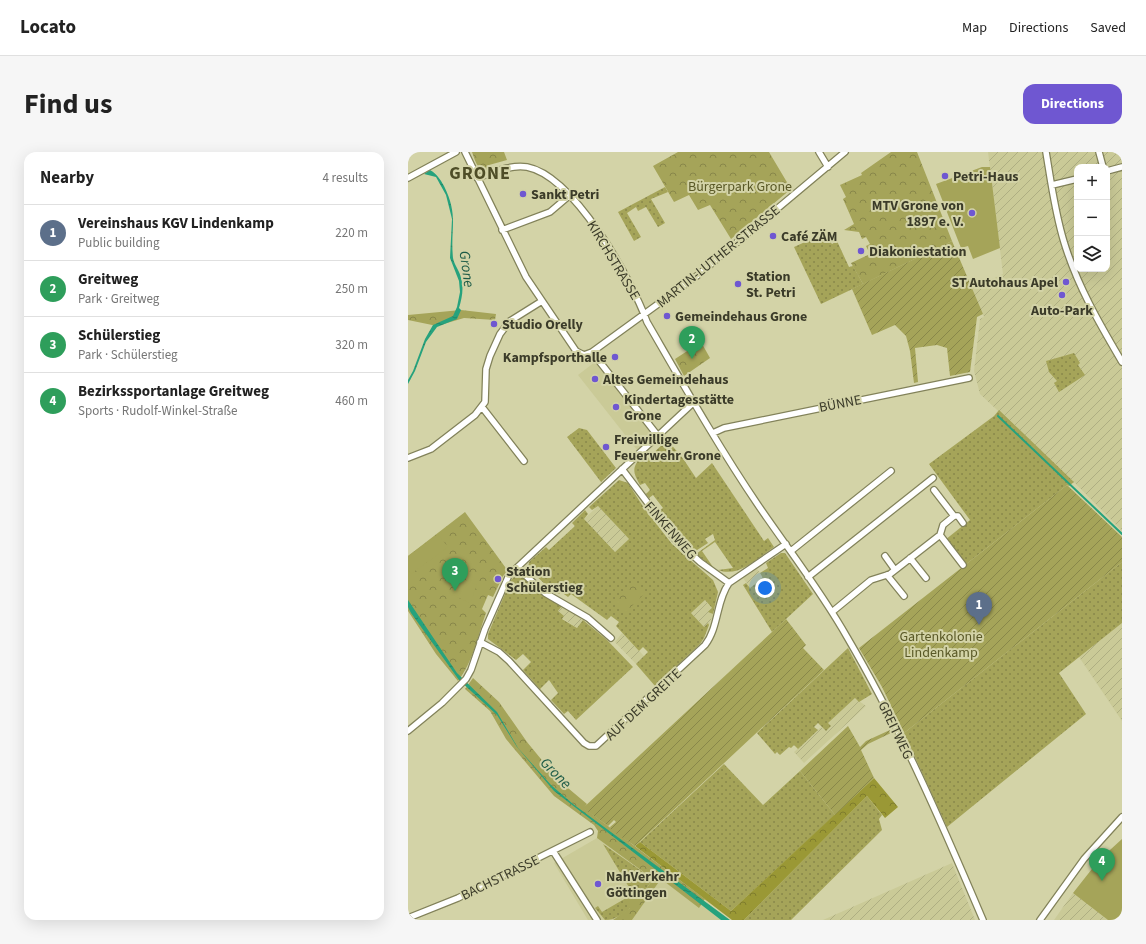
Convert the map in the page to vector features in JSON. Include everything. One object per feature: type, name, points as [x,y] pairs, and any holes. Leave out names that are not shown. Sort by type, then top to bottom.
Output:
[{"type":"street","points":[[408,178],[456,152]]},
{"type":"street","points":[[466,152],[502,230],[526,277],[542,301],[576,351],[580,354],[590,353],[658,436]]},
{"type":"street","points":[[819,152],[828,167]]},
{"type":"street","name":"MARTIN-LUTHER-STRASSE","points":[[590,353],[698,275],[845,152]]},
{"type":"street","points":[[1046,152],[1060,229],[1076,276],[1093,312],[1122,362]]},
{"type":"street","points":[[1099,152],[1102,164]]},
{"type":"street","points":[[1110,170],[1122,166]]},
{"type":"street","name":"KIRCHSTRASSE","points":[[477,178],[508,169],[526,167],[538,170],[570,195],[578,203],[614,255],[644,314]]},
{"type":"street","points":[[1052,185],[1074,180]]},
{"type":"street","points":[[502,230],[550,212],[570,195]]},
{"type":"street","points":[[408,458],[432,449],[475,415],[486,398],[486,369],[500,334],[510,321],[542,301]]},
{"type":"street","name":"GREITWEG","points":[[644,314],[648,324],[694,402],[754,499],[832,612],[856,652],[899,734],[934,808],[983,920]]},
{"type":"street","name":"BÜNNE","points":[[713,433],[724,428],[816,408],[969,378]]},
{"type":"street","points":[[408,732],[462,685],[466,679],[471,670],[480,642],[507,578],[694,402]]},
{"type":"street","points":[[482,406],[524,461]]},
{"type":"street","name":"FINKENWEG","points":[[622,469],[675,539],[705,567],[729,583]]},
{"type":"street","points":[[791,551],[892,471]]},
{"type":"street","points":[[808,577],[932,478]]},
{"type":"street","points":[[934,490],[954,516],[958,516],[963,523]]},
{"type":"street","points":[[832,612],[871,580],[887,575],[895,570],[940,535],[943,525],[954,516]]},
{"type":"street","points":[[940,535],[963,565]]},
{"type":"street","points":[[729,583],[786,544]]},
{"type":"street","points":[[885,556],[895,570]]},
{"type":"street","points":[[910,558],[926,578]]},
{"type":"street","points":[[517,568],[545,593],[588,618],[611,638]]},
{"type":"street","points":[[887,575],[904,596]]},
{"type":"street","name":"AUF DEM GREITE","points":[[480,642],[499,652],[509,661],[584,743],[589,746],[596,746],[705,645],[713,630],[723,593],[729,583]]},
{"type":"street","points":[[1040,920],[1084,859],[1122,817]]},
{"type":"street","name":"BACHSTRASSE","points":[[408,918],[458,898],[590,832]]},
{"type":"street","points":[[554,850],[597,920]]},
{"type":"shaded area","points":[[988,152],[1122,152],[1122,531],[1072,480],[980,394],[974,371],[980,319],[984,317],[972,288],[1003,274]]},
{"type":"shaded area","name":"Kindertagesstätte Grone","points":[[595,362],[649,430],[649,438],[637,450],[578,375]]},
{"type":"shaded area","points":[[598,506],[629,539],[615,552],[584,519]]},
{"type":"shaded area","points":[[757,569],[764,578],[750,588],[743,578]]},
{"type":"shaded area","points":[[705,600],[712,609],[709,612],[713,614],[709,625],[708,623],[704,627],[691,613]]},
{"type":"shaded area","points":[[562,606],[583,620],[577,628],[562,618],[558,611]]},
{"type":"shaded area","points":[[1122,623],[1122,721],[1079,657]]},
{"type":"shaded area","points":[[622,633],[644,656],[636,664],[615,642]]},
{"type":"shaded area","points":[[855,698],[866,706],[804,763],[794,752],[821,727],[826,731],[831,727],[828,723]]},
{"type":"shaded area","points":[[597,838],[653,879],[613,920],[588,920],[554,863]]},
{"type":"shaded area","points":[[952,863],[975,920],[823,920]]},
{"type":"shaded area","points":[[661,879],[699,907],[701,904],[721,920],[632,920]]},
{"type":"shaded area","points":[[1073,893],[1078,896],[1108,920],[1054,920]]},
{"type":"green space","points":[[472,152],[504,152],[507,160],[489,165],[488,170],[484,170],[479,167],[475,161]]},
{"type":"green space","name":"Bürgerpark Grone","points":[[678,152],[769,152],[791,189],[731,239],[710,205],[698,210],[689,195],[674,202],[653,166]]},
{"type":"green space","points":[[891,152],[917,152],[952,241],[863,284],[851,263],[870,254],[866,246],[870,244],[866,237],[862,239],[859,232],[844,230],[854,224],[843,199],[846,197],[840,185],[862,175],[861,173]]},
{"type":"green space","name":"MTV Grone von 1897 e. V.","points":[[982,167],[990,167],[1000,248],[973,259],[968,246],[961,248],[936,184]]},
{"type":"green space","points":[[665,187],[668,192],[651,199],[665,223],[658,227],[646,207],[638,211],[636,207],[627,213],[641,237],[634,241],[618,212]]},
{"type":"green space","points":[[829,231],[825,235],[832,244],[837,241],[849,267],[853,266],[863,284],[821,304],[794,247]]},
{"type":"green space","points":[[952,241],[983,314],[977,317],[970,372],[950,376],[947,348],[937,345],[915,348],[918,382],[914,383],[910,351],[906,336],[895,325],[872,335],[852,289]]},
{"type":"green space","points":[[461,310],[496,314],[495,320],[464,318],[437,326],[408,320],[408,315]]},
{"type":"green space","points":[[701,342],[710,358],[684,376],[675,359]]},
{"type":"green space","points":[[1074,353],[1080,363],[1078,365],[1085,375],[1059,392],[1054,383],[1057,381],[1049,372],[1046,361]]},
{"type":"green space","points":[[999,410],[1074,482],[1069,486],[1067,485],[965,565],[945,540],[970,520],[929,464],[994,416]]},
{"type":"green space","points":[[579,428],[587,430],[616,468],[601,482],[567,437]]},
{"type":"green space","points":[[667,440],[682,457],[696,478],[712,463],[764,541],[768,538],[774,547],[748,566],[726,572],[718,570],[733,568],[715,542],[702,551],[713,567],[696,554],[715,540],[713,534],[705,539],[708,543],[694,552],[658,511],[663,508],[653,495],[649,498],[646,494],[650,490],[645,483],[640,485],[634,472],[635,465],[640,458],[644,462]]},
{"type":"green space","points":[[619,480],[628,483],[644,508],[672,544],[713,580],[718,592],[713,614],[708,612],[712,608],[705,600],[691,613],[704,627],[708,623],[709,625],[700,644],[655,686],[636,664],[648,652],[643,647],[639,651],[616,626],[619,622],[611,616],[607,620],[571,594],[568,597],[561,592],[559,594],[551,590],[528,568],[529,562],[546,547],[549,550],[575,526],[572,523],[585,510],[588,514],[584,519],[615,552],[629,539],[598,506],[592,510],[589,507]]},
{"type":"green space","name":"Gartenkolonie Lindenkamp","points":[[1067,485],[1122,537],[1122,562],[904,733],[882,687],[859,648]]},
{"type":"green space","points":[[465,512],[508,571],[503,576],[493,597],[488,595],[482,609],[486,613],[475,648],[468,665],[458,681],[436,654],[408,611],[408,556]]},
{"type":"green space","points":[[438,534],[448,547],[411,574],[408,570],[408,556]]},
{"type":"green space","points":[[781,553],[785,553],[813,594],[772,632],[743,585],[746,583],[750,588],[763,578],[760,573],[768,568],[766,563]]},
{"type":"green space","points":[[1122,562],[1122,623],[1059,673],[1086,714],[947,827],[904,733]]},
{"type":"green space","points":[[520,576],[562,606],[558,611],[564,616],[562,619],[577,628],[583,620],[607,640],[633,667],[576,720],[568,711],[564,714],[551,700],[558,693],[549,680],[540,689],[523,670],[531,662],[523,654],[516,660],[488,639],[488,634],[511,580],[514,577]]},
{"type":"green space","points":[[461,578],[477,585],[470,603],[453,595]]},
{"type":"green space","points":[[633,581],[645,593],[626,612],[614,600]]},
{"type":"green space","points":[[786,619],[806,645],[803,648],[824,670],[635,846],[611,830],[610,827],[616,822],[614,820],[608,826],[583,808]]},
{"type":"green space","points":[[848,648],[872,694],[859,702],[855,698],[828,723],[831,726],[826,731],[818,723],[814,727],[818,730],[798,749],[794,745],[791,748],[789,747],[780,755],[777,752],[775,754],[757,733]]},
{"type":"green space","points":[[473,678],[499,702],[527,742],[550,770],[562,783],[587,804],[584,808],[705,899],[699,908],[661,879],[632,920],[613,920],[630,908],[628,898],[642,895],[653,879],[597,838],[598,831],[594,825],[554,796],[506,739],[490,711],[465,689]]},
{"type":"green space","points":[[848,726],[860,747],[866,741],[890,730],[891,733],[868,744],[861,750],[874,778],[835,815],[800,771]]},
{"type":"green space","points":[[724,764],[763,805],[800,771],[835,815],[731,911],[640,842]]},
{"type":"green space","points":[[874,778],[898,807],[885,818],[867,796],[744,920],[732,920],[635,846],[640,842],[731,911]]},
{"type":"green space","points":[[867,796],[882,815],[879,819],[882,830],[791,920],[744,920]]},
{"type":"green space","points":[[1122,839],[1122,920],[1108,920],[1073,893],[1099,860]]},
{"type":"green space","points":[[603,844],[653,879],[633,906],[620,916],[605,920],[595,908],[598,906],[602,912],[633,894]]},
{"type":"water","points":[[430,170],[443,183],[449,196],[453,214],[452,248],[453,258],[460,275],[462,286],[462,297],[459,308],[461,310],[457,319],[437,327],[426,342],[415,371],[408,384],[408,380],[425,339],[433,325],[453,316],[457,307],[460,292],[459,281],[450,258],[452,219],[446,195],[436,177],[424,174]]},
{"type":"water","points":[[408,600],[457,673],[497,712],[518,748],[551,785],[573,804],[730,920],[721,920],[554,791],[517,747],[497,715],[459,680],[411,613],[408,607]]},
{"type":"waterway","points":[[998,416],[1122,534]]},
{"type":"place","name":"Petri-Haus","points":[[945,176]]},
{"type":"place","name":"Sankt Petri","points":[[523,194]]},
{"type":"place","name":"MTV Grone von 1897 e. V.","points":[[972,213]]},
{"type":"place","name":"Café ZÄM","points":[[773,236]]},
{"type":"place","name":"Diakoniestation","points":[[861,251]]},
{"type":"place","name":"ST Autohaus Apel","points":[[1066,282]]},
{"type":"place","name":"Station St. Petri","points":[[738,284]]},
{"type":"place","name":"Auto-Park","points":[[1062,295]]},
{"type":"place","name":"Gemeindehaus Grone","points":[[667,316]]},
{"type":"place","name":"Studio Orelly","points":[[494,324]]},
{"type":"place","name":"Kampfsporthalle","points":[[615,357]]},
{"type":"place","name":"Greitweg","points":[[692,359]]},
{"type":"place","name":"Altes Gemeindehaus","points":[[595,379]]},
{"type":"place","name":"Kindertagesstätte Grone","points":[[616,407]]},
{"type":"place","name":"Freiwillige Feuerwehr Grone","points":[[606,447]]},
{"type":"place","name":"Station Schülerstieg","points":[[498,579]]},
{"type":"place","name":"Schülerstieg","points":[[455,591]]},
{"type":"place","name":"Vereinshaus KGV Lindenkamp","points":[[979,625]]},
{"type":"place","name":"Bezirkssportanlage Greitweg","points":[[1102,881]]},
{"type":"place","name":"NahVerkehr Göttingen","points":[[598,884]]},
{"type":"district","name":"GRONE","points":[[480,173]]},
{"type":"water label","name":"Grone","points":[[467,269]]},
{"type":"water label","name":"Grone","points":[[556,773]]}]
